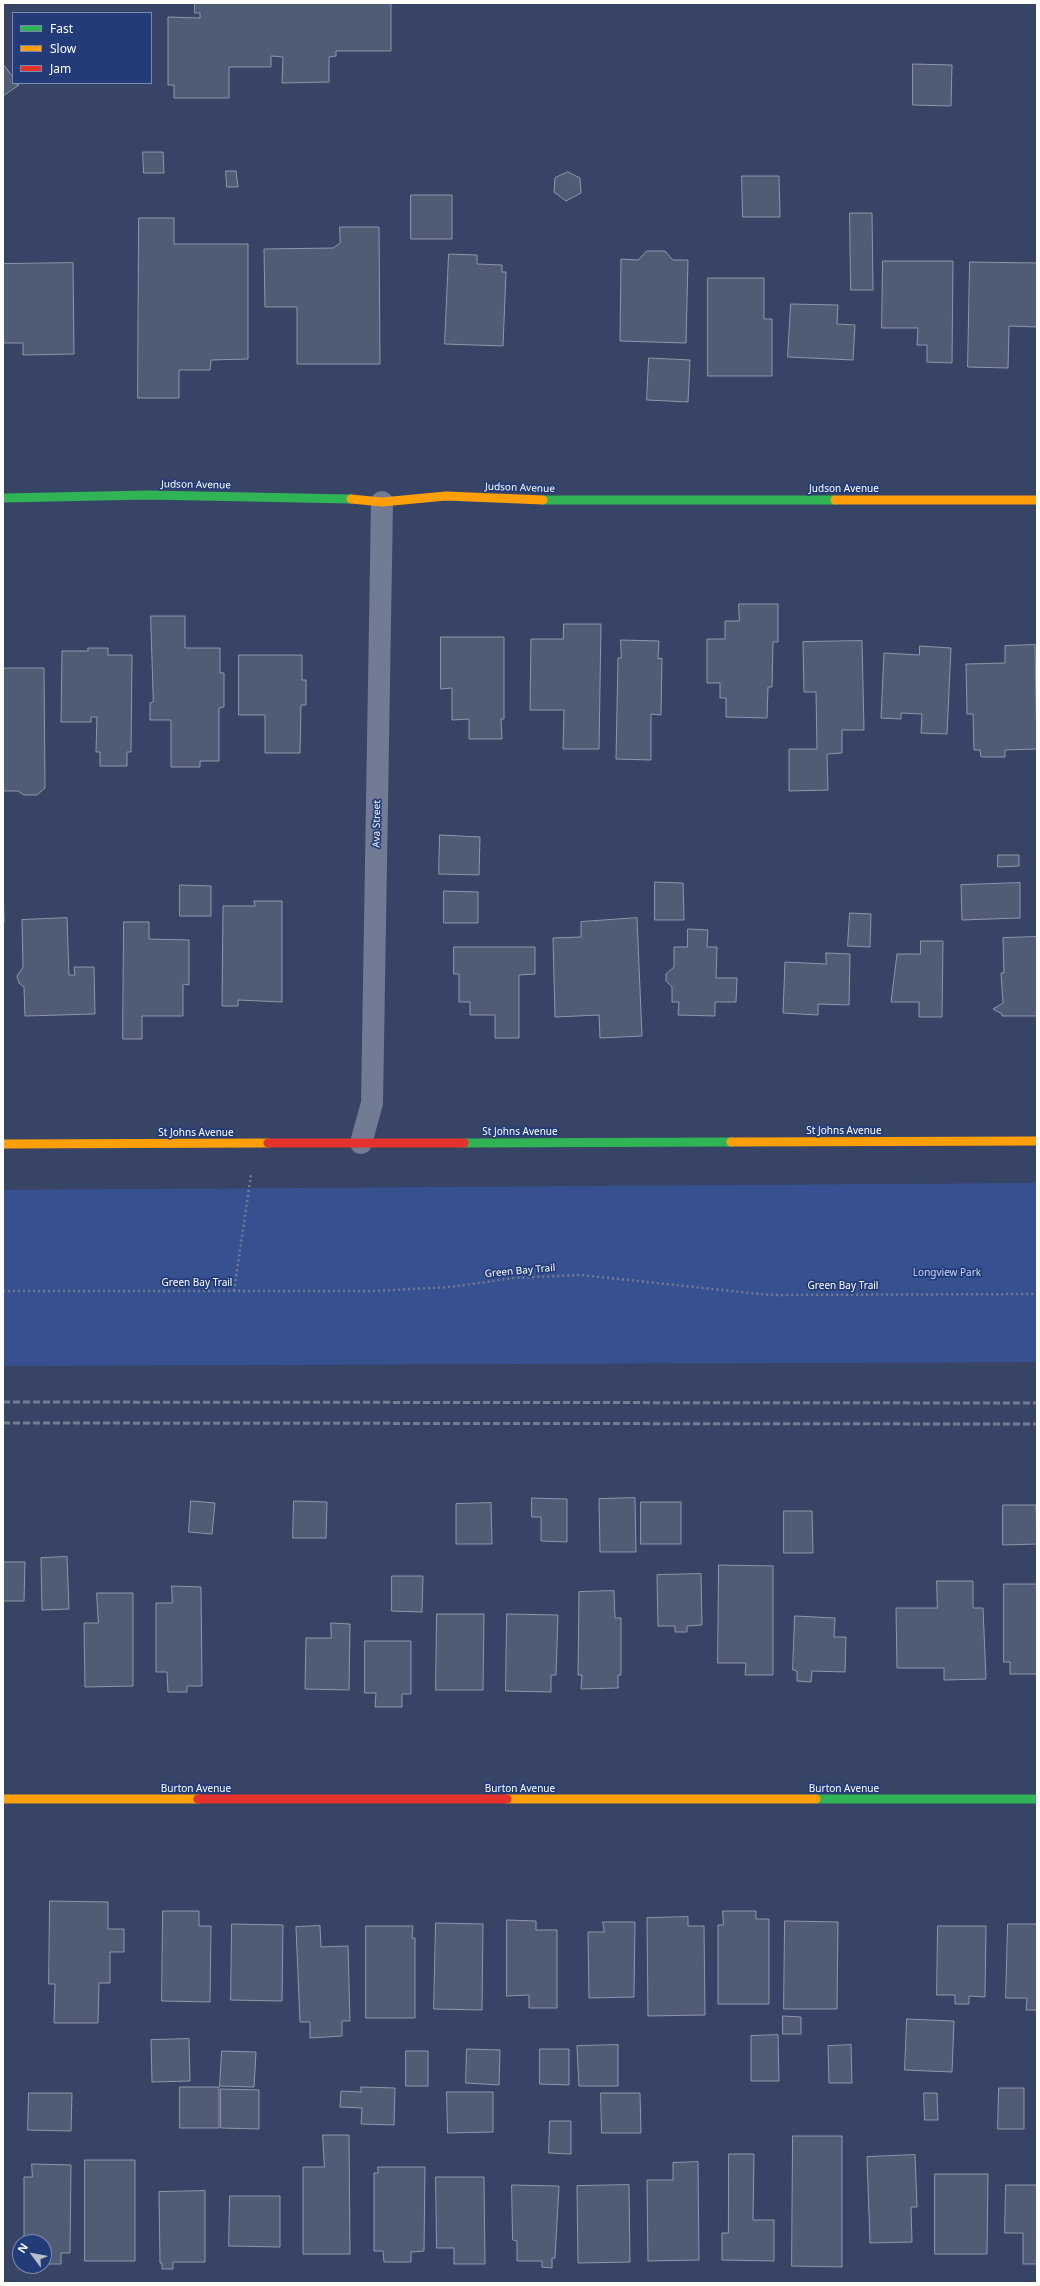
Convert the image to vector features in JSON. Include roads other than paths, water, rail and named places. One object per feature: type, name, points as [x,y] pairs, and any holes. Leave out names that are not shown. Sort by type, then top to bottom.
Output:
[{"type":"street","name":"Judson Avenue","points":[[3,498],[148,495],[338,498],[382,502],[446,496],[555,500],[1037,500]]},
{"type":"street","name":"Ava Street","points":[[361,1144],[372,1103],[382,502]]},
{"type":"street","name":"St Johns Avenue","points":[[3,1144],[1037,1141]]},
{"type":"street","name":"Burton Avenue","points":[[3,1799],[1037,1799]]},
{"type":"railway","points":[[3,1402],[1037,1403]]},
{"type":"railway","points":[[3,1423],[1037,1424]]},
{"type":"park label","name":"Longview Park","points":[[947,1273]]}]
